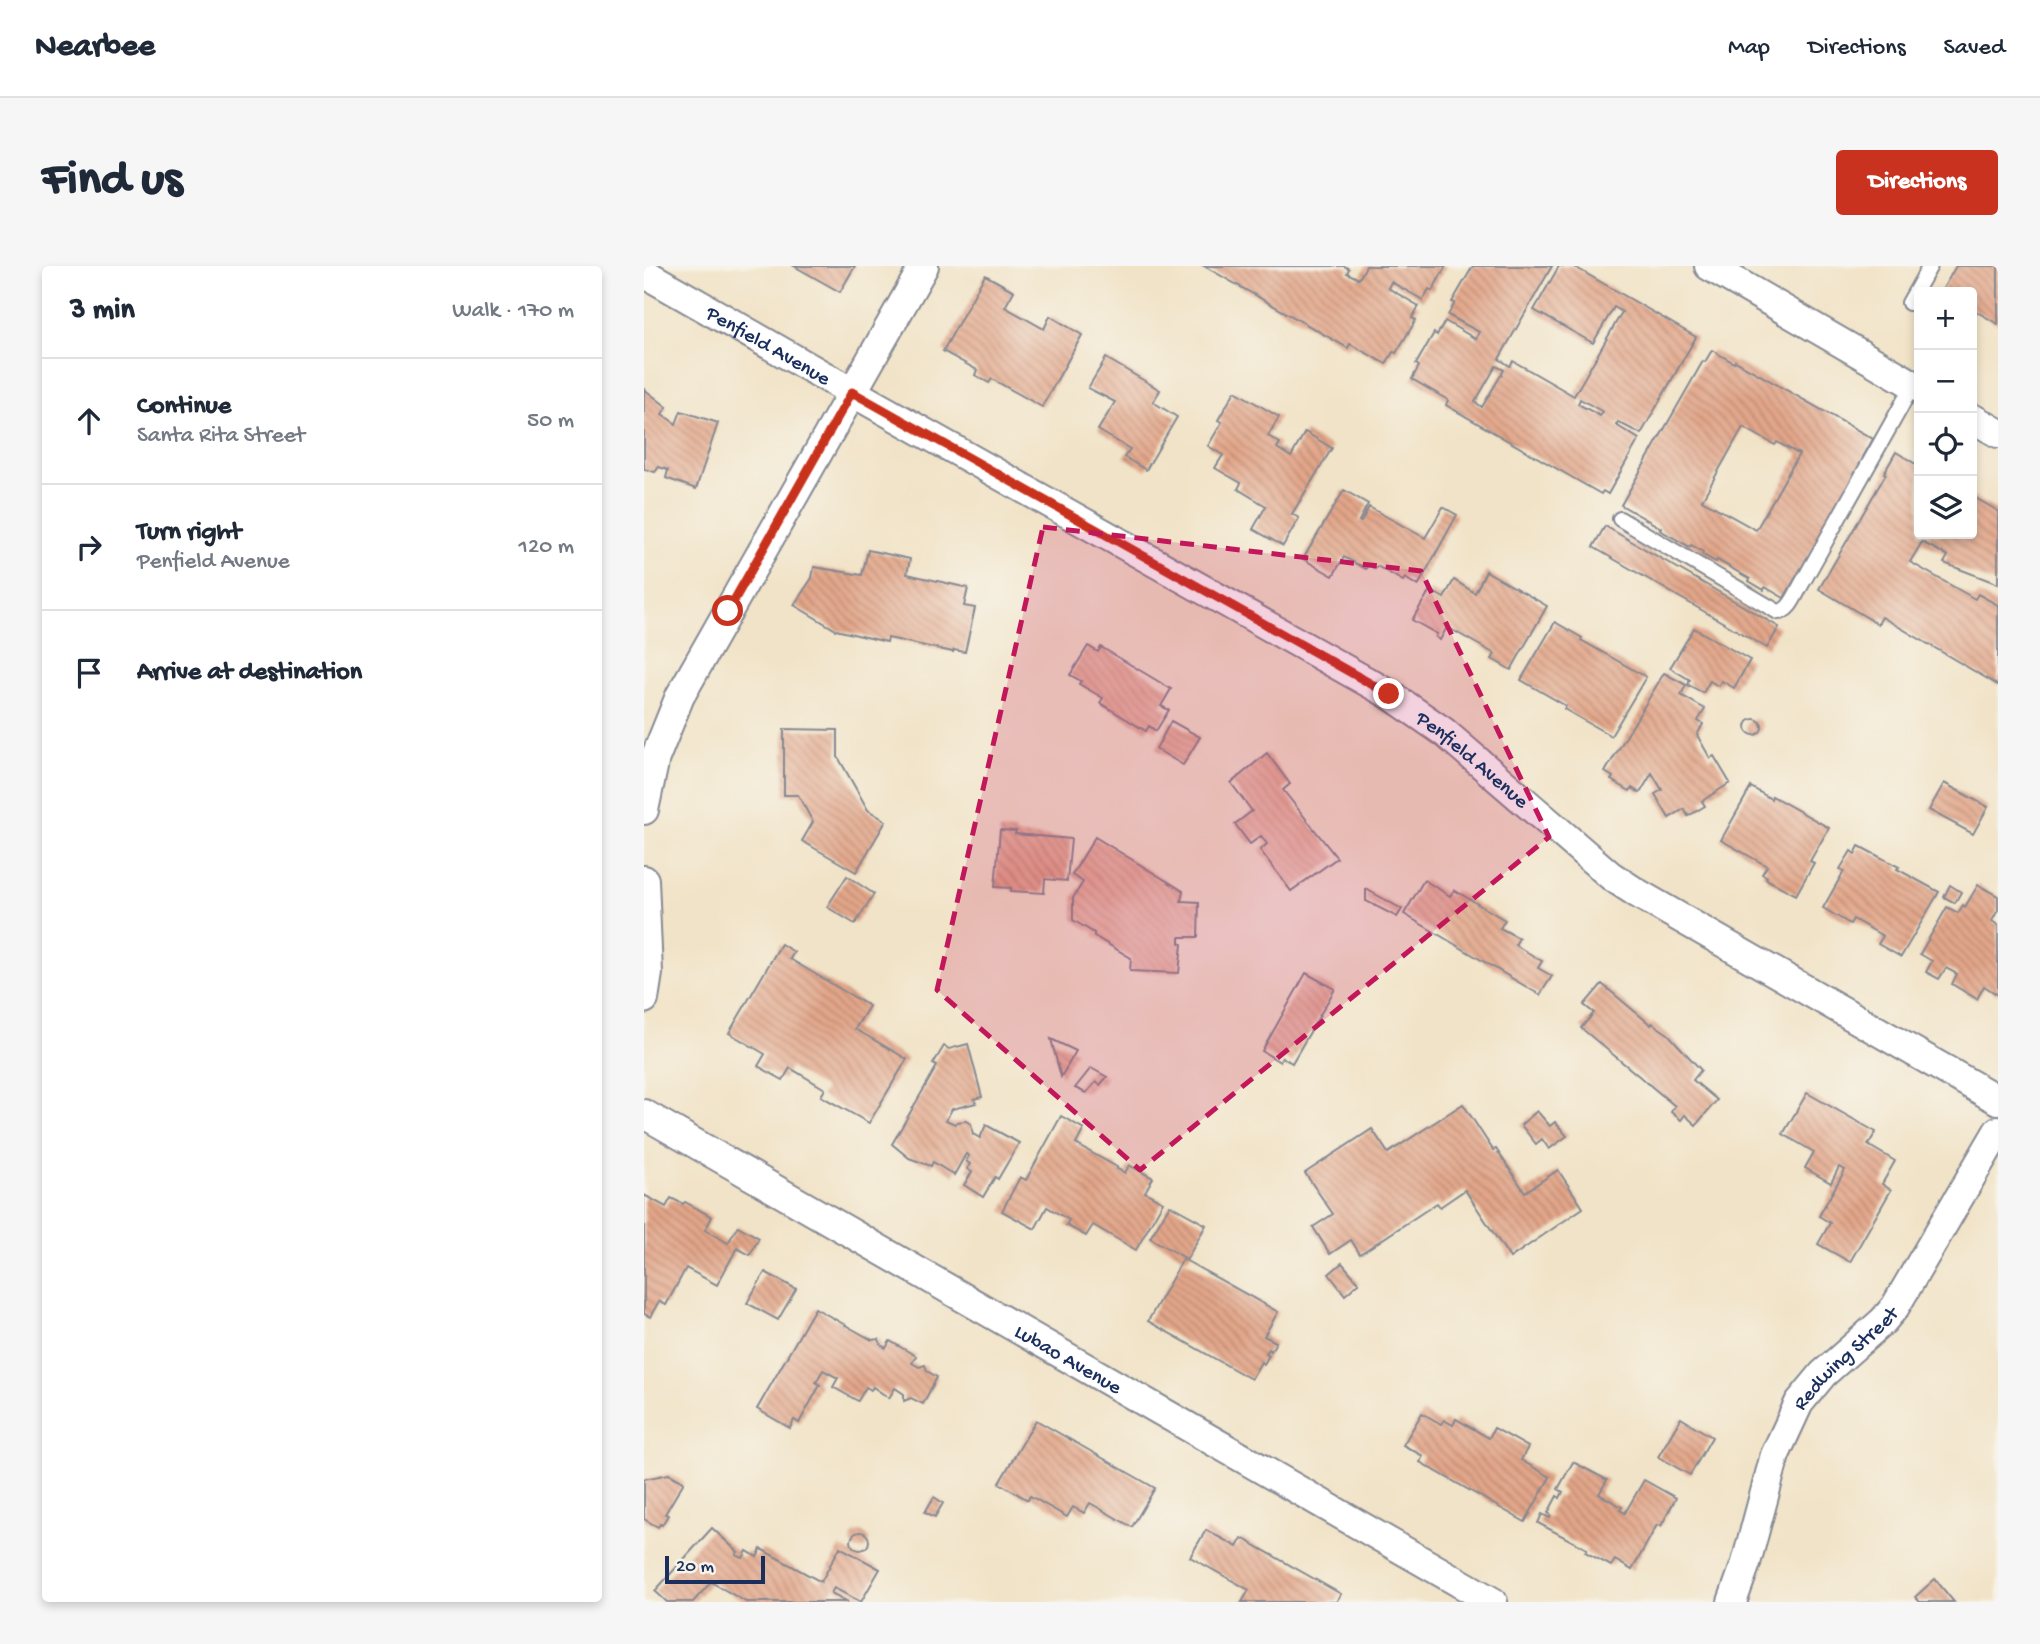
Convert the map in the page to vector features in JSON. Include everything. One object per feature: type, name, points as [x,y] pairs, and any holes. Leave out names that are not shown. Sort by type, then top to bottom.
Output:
[{"type":"street","points":[[644,810],[655,758],[680,696],[924,266]]},
{"type":"street","points":[[1709,266],[1914,385]]},
{"type":"street","name":"Penfield Avenue","points":[[644,273],[1389,694],[1444,732],[1611,876],[1998,1100]]},
{"type":"street","points":[[1977,421],[1998,433]]},
{"type":"street","points":[[644,880],[648,973],[644,999]]},
{"type":"street","name":"Lubao Avenue","points":[[644,1114],[1493,1602]]},
{"type":"street","name":"Redwing Street","points":[[1732,1602],[1746,1563],[1775,1455],[1799,1403],[1824,1374],[1895,1307],[1998,1131]]},
{"type":"lane","points":[[1909,303],[1930,266]]},
{"type":"lane","points":[[1620,519],[1782,613],[1800,587],[1914,389]]},
{"type":"highlighted area","points":[[1043,527],[1421,571],[1549,837],[1140,1170],[937,990]]},
{"type":"building","points":[[794,266],[855,266],[840,292]]},
{"type":"building","points":[[1204,266],[1344,266],[1349,269],[1347,273],[1359,279],[1366,266],[1446,266],[1432,291],[1429,289],[1423,300],[1391,282],[1388,288],[1419,306],[1412,318],[1416,320],[1386,364],[1350,344],[1348,348]]},
{"type":"building","points":[[1473,266],[1552,266],[1499,359],[1510,366],[1513,361],[1574,396],[1622,312],[1614,307],[1593,343],[1534,310],[1559,266],[1573,266],[1696,337],[1641,434],[1618,422],[1616,425],[1639,439],[1608,494],[1603,491],[1601,494],[1446,405],[1448,400],[1412,379],[1419,366],[1416,364],[1434,333],[1437,335],[1445,321],[1476,339],[1479,332],[1448,315],[1455,303],[1452,302]],"holes":[[[1496,366],[1504,370],[1482,407],[1475,402]],[[1580,399],[1603,412],[1600,416],[1578,404]]]},
{"type":"building","points":[[1956,266],[1998,266],[1998,324],[1977,312],[1977,287],[1944,287]]},
{"type":"building","points":[[985,275],[1014,291],[1005,307],[1044,329],[1050,316],[1082,335],[1042,407],[992,379],[989,383],[975,375],[977,370],[943,351]]},
{"type":"building","points":[[1712,350],[1873,439],[1863,457],[1865,458],[1784,598],[1765,587],[1764,590],[1749,581],[1750,579],[1660,530],[1661,528],[1621,505],[1703,361],[1705,362]],"holes":[[[1743,427],[1775,445],[1777,442],[1799,454],[1756,530],[1702,500]]]},
{"type":"building","points":[[1106,358],[1160,390],[1153,402],[1177,417],[1146,470],[1124,457],[1130,449],[1098,430],[1115,402],[1088,388]]},
{"type":"building","points":[[644,389],[667,407],[662,414],[676,424],[681,411],[718,423],[696,489],[666,478],[668,470],[659,467],[655,472],[644,469]]},
{"type":"building","points":[[1235,391],[1279,417],[1268,436],[1280,443],[1277,448],[1291,457],[1305,432],[1332,448],[1292,514],[1299,518],[1283,546],[1253,529],[1266,506],[1238,489],[1241,483],[1215,468],[1223,455],[1208,446],[1222,422],[1218,420]]},
{"type":"building","points":[[1896,452],[1914,463],[1914,539],[1977,539],[1977,499],[1998,511],[1998,584],[1944,563],[1948,556],[1922,542],[1910,562],[1975,599],[1978,594],[1998,605],[1998,685],[1882,617],[1878,624],[1819,589],[1886,474],[1884,473]]},
{"type":"building","points":[[1344,490],[1368,504],[1359,521],[1361,522],[1369,507],[1425,538],[1443,507],[1457,515],[1418,586],[1377,566],[1375,569],[1368,565],[1366,569],[1344,557],[1333,576],[1303,559]]},
{"type":"building","points":[[1605,526],[1779,627],[1767,648],[1593,547]]},
{"type":"building","points":[[868,550],[910,559],[907,574],[968,588],[964,606],[975,608],[965,652],[953,652],[888,638],[887,642],[836,630],[794,605],[812,578],[814,567],[862,575]]},
{"type":"building","points":[[1486,571],[1547,606],[1511,670],[1492,659],[1495,654],[1447,627],[1440,640],[1436,637],[1437,634],[1412,620],[1430,590],[1444,598],[1454,580],[1475,593]]},
{"type":"building","points":[[1555,622],[1646,677],[1611,736],[1521,680]]},
{"type":"building","points":[[1694,628],[1750,660],[1734,688],[1722,681],[1718,686],[1710,681],[1703,693],[1688,685],[1690,680],[1670,668]]},
{"type":"building","points":[[1088,646],[1098,652],[1101,647],[1171,689],[1161,706],[1169,710],[1156,731],[1149,726],[1146,731],[1100,703],[1103,698],[1079,684],[1081,681],[1070,675]]},
{"type":"building","points":[[1664,673],[1686,685],[1681,695],[1705,709],[1698,721],[1703,724],[1697,735],[1710,758],[1714,756],[1730,783],[1702,801],[1705,806],[1688,816],[1684,809],[1669,818],[1655,794],[1662,790],[1652,773],[1640,793],[1632,788],[1630,791],[1611,780],[1613,777],[1605,772]]},
{"type":"building","points":[[1751,719],[1757,719],[1762,727],[1760,733],[1751,735],[1746,730],[1746,724]]},
{"type":"building","points":[[1171,721],[1200,737],[1183,765],[1156,749]]},
{"type":"building","points":[[784,729],[838,730],[838,757],[868,810],[886,821],[856,872],[802,841],[813,822],[798,795],[784,795]]},
{"type":"building","points":[[1267,753],[1290,784],[1283,790],[1337,858],[1291,891],[1260,850],[1267,844],[1261,836],[1250,844],[1235,824],[1252,811],[1231,783]]},
{"type":"building","points":[[1944,783],[1988,807],[1973,834],[1929,810]]},
{"type":"building","points":[[1751,787],[1829,828],[1810,861],[1814,863],[1796,895],[1766,879],[1762,874],[1767,866],[1721,840]]},
{"type":"building","points":[[1000,830],[1071,839],[1067,881],[1045,879],[1044,893],[995,887]]},
{"type":"building","points":[[1095,837],[1183,891],[1181,901],[1199,902],[1198,937],[1180,937],[1182,944],[1179,973],[1130,971],[1131,958],[1073,920],[1073,898],[1083,882],[1072,875]]},
{"type":"building","points":[[1859,846],[1939,892],[1901,957],[1878,944],[1883,936],[1853,919],[1850,924],[1823,908],[1844,871],[1840,869],[1851,851],[1855,854]]},
{"type":"building","points":[[847,876],[874,894],[855,924],[827,907]]},
{"type":"building","points":[[1424,880],[1450,896],[1454,890],[1505,920],[1500,928],[1519,938],[1515,945],[1542,961],[1538,968],[1552,976],[1540,995],[1404,914]]},
{"type":"building","points":[[1950,885],[1961,892],[1955,903],[1944,897]]},
{"type":"building","points":[[1978,885],[1998,896],[1998,910],[1992,921],[1998,925],[1998,995],[1984,986],[1977,999],[1952,984],[1957,974],[1946,968],[1939,979],[1926,972],[1932,961],[1920,954],[1947,907],[1958,913],[1963,905],[1965,907]]},
{"type":"building","points":[[1366,889],[1402,909],[1397,917],[1366,901]]},
{"type":"building","points":[[781,944],[794,952],[790,959],[869,1006],[855,1029],[907,1059],[869,1123],[821,1096],[825,1089],[790,1068],[783,1080],[758,1066],[765,1054],[729,1033]]},
{"type":"building","points":[[1306,973],[1335,989],[1292,1063],[1282,1057],[1280,1062],[1262,1051]]},
{"type":"building","points":[[1602,984],[1651,1025],[1652,1023],[1668,1034],[1701,1070],[1693,1080],[1717,1100],[1696,1125],[1685,1115],[1681,1120],[1671,1112],[1675,1106],[1581,1028],[1594,1013],[1584,1005]]},
{"type":"building","points":[[1051,1039],[1076,1051],[1061,1077]]},
{"type":"building","points":[[968,1044],[982,1097],[974,1099],[976,1103],[952,1109],[946,1120],[955,1124],[966,1121],[971,1124],[973,1134],[980,1138],[986,1125],[1019,1143],[998,1179],[995,1177],[983,1197],[964,1185],[972,1172],[967,1169],[970,1164],[966,1161],[969,1156],[966,1154],[954,1175],[933,1162],[931,1166],[909,1158],[892,1144],[937,1066],[933,1064],[944,1046],[949,1049]]},
{"type":"building","points":[[1091,1068],[1107,1077],[1100,1085],[1096,1082],[1086,1093],[1075,1088]]},
{"type":"building","points":[[1807,1093],[1876,1132],[1868,1145],[1895,1161],[1882,1184],[1891,1190],[1850,1262],[1818,1244],[1830,1223],[1819,1216],[1845,1170],[1839,1167],[1831,1183],[1805,1168],[1814,1152],[1783,1134]]},
{"type":"building","points":[[1463,1104],[1525,1192],[1558,1170],[1583,1208],[1510,1258],[1465,1190],[1440,1207],[1437,1203],[1360,1254],[1351,1240],[1330,1254],[1313,1227],[1333,1214],[1305,1173],[1372,1129],[1388,1153]]},
{"type":"building","points":[[1537,1111],[1550,1126],[1555,1122],[1567,1136],[1549,1149],[1542,1139],[1536,1144],[1521,1125]]},
{"type":"building","points":[[1061,1116],[1084,1129],[1076,1144],[1125,1173],[1129,1165],[1153,1178],[1145,1192],[1163,1202],[1136,1250],[1093,1225],[1086,1236],[1066,1225],[1069,1220],[1047,1207],[1035,1229],[1002,1211],[1020,1177],[1026,1180]]},
{"type":"building","points":[[644,1195],[666,1207],[671,1198],[683,1204],[685,1202],[712,1217],[705,1230],[728,1243],[738,1226],[759,1238],[750,1255],[737,1248],[717,1285],[686,1268],[666,1305],[659,1301],[650,1317],[644,1314]]},
{"type":"building","points":[[1170,1205],[1206,1225],[1187,1259],[1150,1238]]},
{"type":"building","points":[[1183,1259],[1278,1312],[1264,1336],[1276,1342],[1271,1351],[1269,1349],[1266,1353],[1269,1355],[1264,1364],[1261,1362],[1251,1379],[1148,1321]]},
{"type":"building","points":[[1342,1263],[1359,1283],[1345,1295],[1329,1274]]},
{"type":"building","points":[[765,1272],[796,1289],[778,1320],[747,1303]]},
{"type":"building","points":[[815,1308],[872,1340],[879,1339],[881,1345],[886,1348],[890,1341],[916,1356],[912,1363],[919,1367],[925,1365],[927,1371],[937,1377],[923,1404],[911,1398],[904,1401],[904,1394],[895,1388],[889,1398],[873,1387],[871,1390],[866,1387],[858,1401],[833,1387],[838,1378],[823,1370],[816,1382],[820,1385],[799,1423],[794,1420],[790,1428],[757,1409]]},
{"type":"building","points":[[1422,1413],[1441,1424],[1444,1420],[1453,1425],[1456,1419],[1489,1438],[1494,1428],[1528,1447],[1521,1460],[1550,1477],[1525,1522],[1420,1462],[1423,1456],[1403,1445]]},
{"type":"building","points":[[1681,1418],[1712,1437],[1690,1475],[1658,1457]]},
{"type":"building","points":[[1036,1420],[1155,1488],[1132,1527],[1090,1503],[1084,1513],[1073,1507],[1067,1517],[1030,1496],[1028,1500],[999,1483]]},
{"type":"building","points":[[1573,1462],[1607,1480],[1599,1494],[1622,1507],[1620,1510],[1625,1513],[1644,1480],[1676,1498],[1661,1526],[1657,1525],[1632,1570],[1615,1560],[1611,1566],[1585,1552],[1587,1549],[1538,1523],[1542,1514],[1550,1518],[1548,1513],[1557,1496],[1560,1498],[1563,1492],[1558,1489]]},
{"type":"building","points":[[669,1474],[684,1482],[665,1514],[668,1515],[658,1527],[644,1519],[644,1479]]},
{"type":"building","points":[[934,1497],[943,1503],[935,1517],[925,1512]]},
{"type":"building","points":[[712,1528],[738,1552],[736,1555],[743,1558],[747,1551],[757,1557],[761,1549],[821,1582],[840,1547],[880,1569],[861,1602],[834,1588],[831,1593],[848,1602],[746,1602],[711,1582],[693,1602],[667,1602],[655,1591]]},
{"type":"building","points":[[1206,1530],[1237,1547],[1242,1538],[1341,1594],[1336,1602],[1242,1602],[1249,1590],[1190,1557]]},
{"type":"building","points":[[860,1532],[866,1535],[869,1541],[866,1547],[860,1550],[854,1547],[851,1541],[854,1535]]},
{"type":"building","points":[[1935,1579],[1954,1602],[1920,1602],[1915,1597]]},
{"type":"route","points":[[728,611],[852,392],[1389,694]]}]
